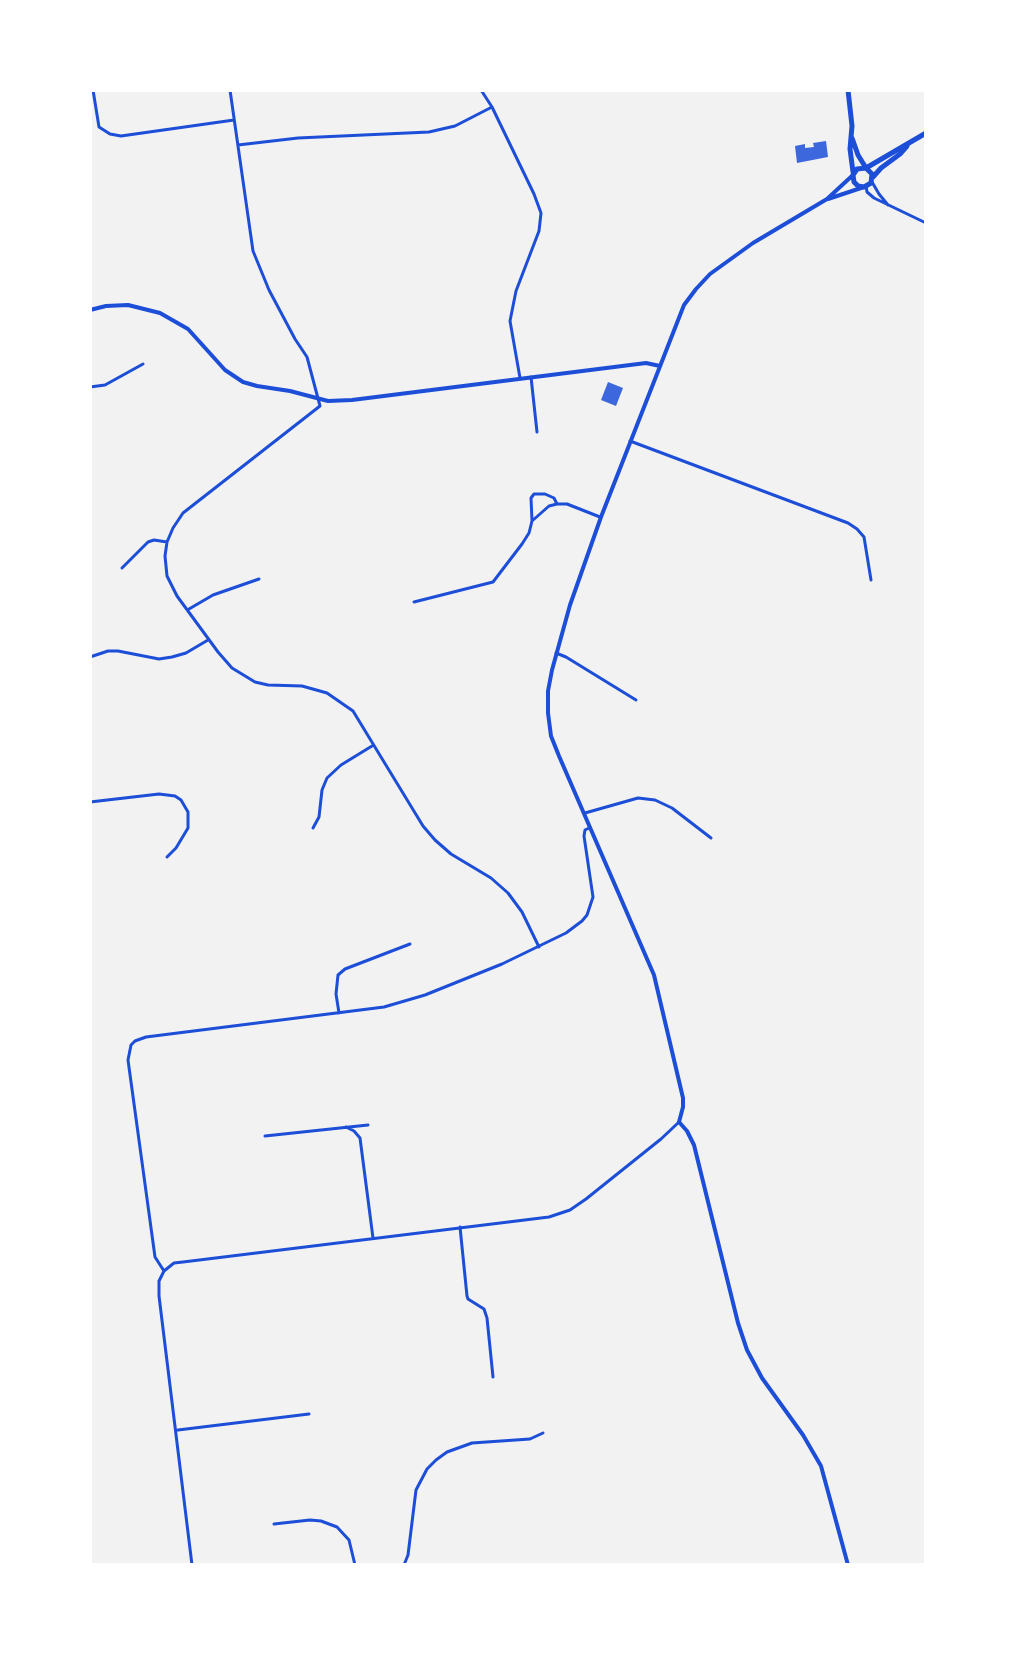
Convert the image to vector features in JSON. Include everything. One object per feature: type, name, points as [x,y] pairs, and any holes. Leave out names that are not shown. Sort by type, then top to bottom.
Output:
[{"type":"main road","points":[[848,90],[852,138],[872,179]]},
{"type":"main road","points":[[853,174],[860,167],[866,168],[926,133]]},
{"type":"main road","points":[[852,138],[853,174],[856,184],[865,187],[881,168],[908,145]]},
{"type":"street","points":[[93,90],[99,127],[110,134],[121,136],[234,120]]},
{"type":"street","points":[[230,90],[253,251],[269,290],[307,357],[320,406],[183,513],[167,542],[167,576],[177,596],[232,668],[255,682],[315,689],[335,697],[353,711],[423,826],[451,854],[491,878],[508,893],[522,912],[539,947]]},
{"type":"street","points":[[481,90],[492,107],[541,213],[539,231],[516,291],[510,321],[520,378]]},
{"type":"street","points":[[237,145],[298,138],[429,132],[455,126],[492,107]]},
{"type":"street","points":[[192,1565],[159,1296],[159,1281],[164,1271],[174,1263],[549,1217],[570,1210],[679,1122],[683,1098],[654,975],[559,756],[549,725],[548,691],[570,605],[601,517],[684,305],[710,274],[753,243],[827,199],[853,174]]},
{"type":"street","points":[[872,179],[888,205]]},
{"type":"street","points":[[827,199],[865,187],[874,198],[926,223]]},
{"type":"street","points":[[90,310],[128,305],[160,313],[188,329],[225,370],[243,382],[338,402],[646,363],[660,366]]},
{"type":"street","points":[[90,387],[105,385],[143,364]]},
{"type":"street","points":[[531,377],[537,432]]},
{"type":"street","points":[[630,441],[848,523],[864,537],[871,580]]},
{"type":"street","points":[[414,602],[493,582],[529,533],[531,498],[534,494],[545,494],[554,498],[557,504]]},
{"type":"street","points":[[532,521],[543,509],[557,504],[567,504],[601,517]]},
{"type":"street","points":[[122,568],[148,542],[167,542]]},
{"type":"street","points":[[188,610],[213,595],[259,579]]},
{"type":"street","points":[[90,657],[118,651],[159,659],[186,653],[209,639]]},
{"type":"street","points":[[556,653],[636,700]]},
{"type":"street","points":[[313,828],[319,817],[322,790],[327,778],[341,765],[373,745]]},
{"type":"street","points":[[90,802],[159,794],[181,800],[188,812],[188,828],[167,857]]},
{"type":"street","points":[[584,814],[638,798],[655,800],[672,808],[711,838]]},
{"type":"street","points":[[164,1271],[155,1257],[128,1060],[131,1045],[146,1037],[404,1003],[539,947],[575,928],[591,906],[592,887],[584,842],[585,830],[590,828]]},
{"type":"street","points":[[339,1013],[336,994],[338,975],[345,969],[410,944]]},
{"type":"street","points":[[679,1122],[694,1145],[747,1350],[762,1378],[821,1466],[848,1565]]},
{"type":"street","points":[[265,1136],[368,1125]]},
{"type":"street","points":[[346,1127],[360,1138],[373,1238]]},
{"type":"street","points":[[460,1227],[467,1296],[484,1309],[487,1318],[493,1377]]},
{"type":"street","points":[[176,1430],[309,1414]]},
{"type":"street","points":[[404,1565],[416,1490],[427,1469],[436,1460],[447,1452],[472,1443],[530,1439],[543,1433]]},
{"type":"street","points":[[274,1524],[310,1520],[337,1527],[349,1540],[355,1565]]},
{"type":"building","points":[[826,141],[828,157],[797,163],[795,146],[805,144],[805,148],[814,147],[813,143]]},
{"type":"building","points":[[608,382],[623,388],[616,406],[601,400]]}]
